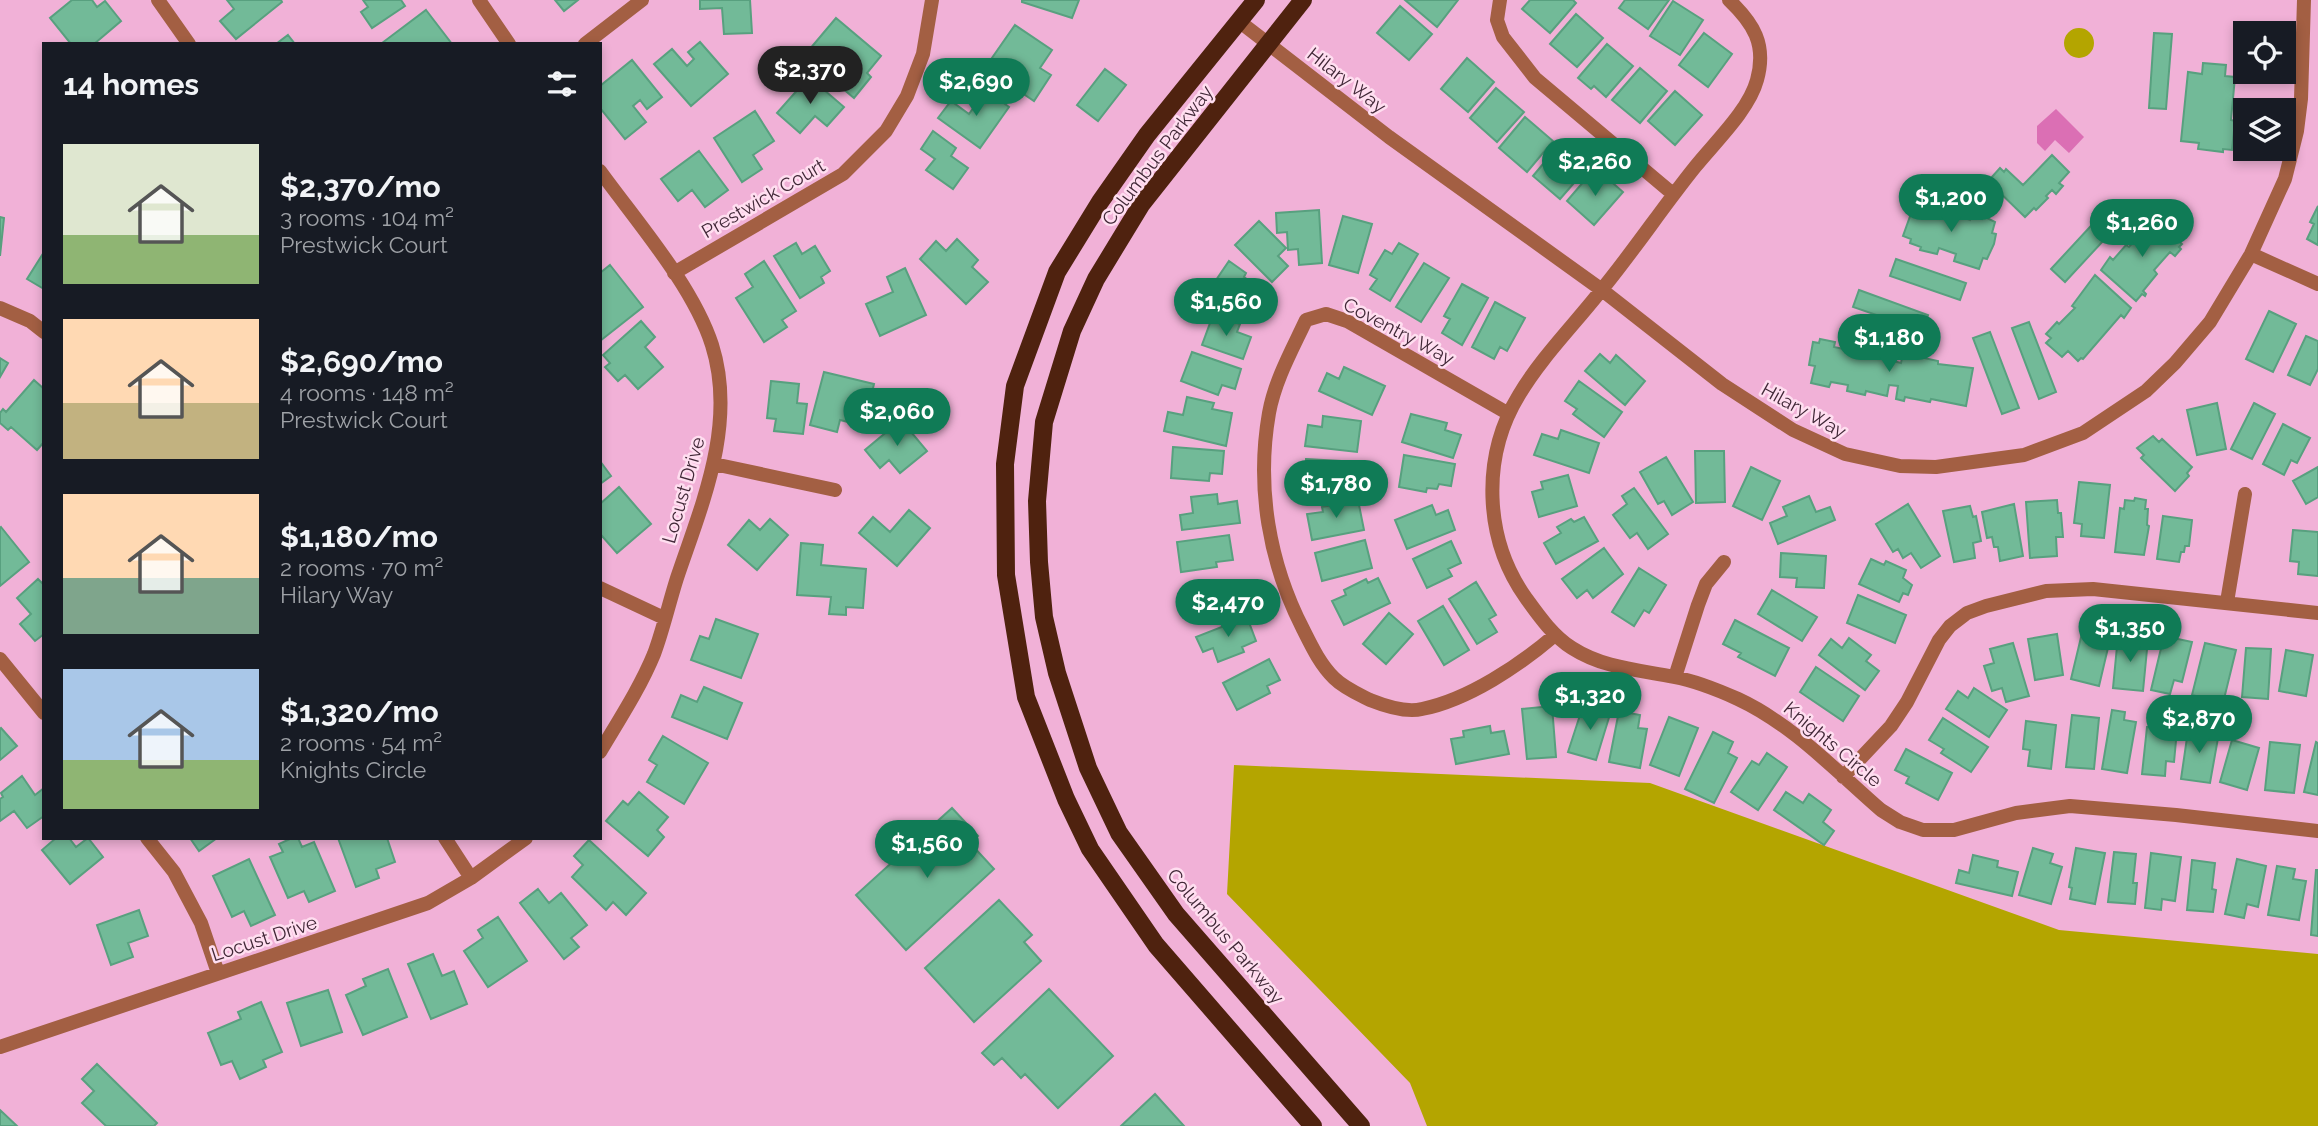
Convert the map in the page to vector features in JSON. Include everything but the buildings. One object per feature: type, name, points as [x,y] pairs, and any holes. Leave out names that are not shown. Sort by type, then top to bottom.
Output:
[{"type":"main road","name":"Columbus Parkway","points":[[1256,0],[1147,135],[1100,202],[1057,272],[1015,386],[1005,464],[1006,575],[1026,697],[1066,799],[1090,849],[1156,945],[1313,1126]]},
{"type":"main road","name":"Columbus Parkway","points":[[1303,0],[1141,205],[1091,289],[1073,331],[1044,422],[1037,500],[1039,562],[1044,617],[1057,673],[1088,768],[1119,833],[1175,914],[1361,1126]]},
{"type":"street","points":[[158,0],[188,42]]},
{"type":"street","points":[[479,0],[508,42]]},
{"type":"street","points":[[588,42],[642,0]]},
{"type":"street","name":"Prestwick Court","points":[[674,273],[843,174],[886,131],[907,96],[923,54],[932,0]]},
{"type":"street","points":[[1500,0],[1497,20],[1503,37],[1535,78],[1673,194]]},
{"type":"street","name":"Knights Circle","points":[[1729,0],[1748,19],[1756,35],[1760,57],[1757,81],[1749,100],[1673,194],[1602,290],[1541,362],[1509,414],[1496,448],[1493,511],[1497,537],[1525,596],[1555,635],[1573,649],[1605,664],[1675,677],[1711,688],[1769,714],[1881,810],[1900,822],[1923,830],[1954,830],[2016,813],[2070,806],[2318,831]]},
{"type":"street","name":"Hilary Way","points":[[1240,22],[1389,137],[1602,290],[1722,384],[1793,430],[1846,454],[1900,466],[1936,467],[2024,455],[2083,432],[2146,391],[2201,332],[2231,290],[2251,254],[2285,179],[2297,131],[2301,99],[2304,0]]},
{"type":"street","name":"Locust Drive","points":[[602,174],[674,273],[700,315],[713,347],[719,387],[720,430],[714,464],[654,654],[602,748]]},
{"type":"street","points":[[2251,254],[2318,284]]},
{"type":"street","points":[[0,308],[30,321],[42,330]]},
{"type":"street","name":"Coventry Way","points":[[1509,414],[1347,321],[1326,314],[1306,320],[1283,367],[1269,411],[1264,453],[1264,499],[1271,543],[1283,587],[1317,657],[1335,679],[1354,693],[1386,706],[1420,710],[1460,697],[1522,662],[1555,635]]},
{"type":"street","points":[[714,464],[835,490]]},
{"type":"street","points":[[2227,603],[2245,494]]},
{"type":"street","points":[[1675,677],[1682,649],[1706,584],[1724,562]]},
{"type":"street","points":[[602,589],[664,618]]},
{"type":"street","points":[[1843,777],[1891,726],[1907,702],[1939,640],[1950,626],[1968,613],[2046,591],[2093,589],[2318,613]]},
{"type":"street","points":[[1,662],[42,711]]},
{"type":"street","points":[[149,840],[174,872],[201,923],[218,973]]},
{"type":"street","points":[[446,840],[471,878]]},
{"type":"street","name":"Locust Drive","points":[[0,1047],[428,903],[471,878],[523,840]]},
{"type":"shaded area","points":[[2079,28],[2090,32],[2094,43],[2090,54],[2079,58],[2068,54],[2064,43],[2068,32]]},
{"type":"shaded area","points":[[2056,109],[2084,137],[2069,153],[2055,140],[2045,151],[2037,143],[2037,126]]},
{"type":"shaded area","points":[[1234,765],[1650,783],[2059,930],[2318,954],[2318,1126],[1427,1126],[1410,1083],[1227,894]]}]
